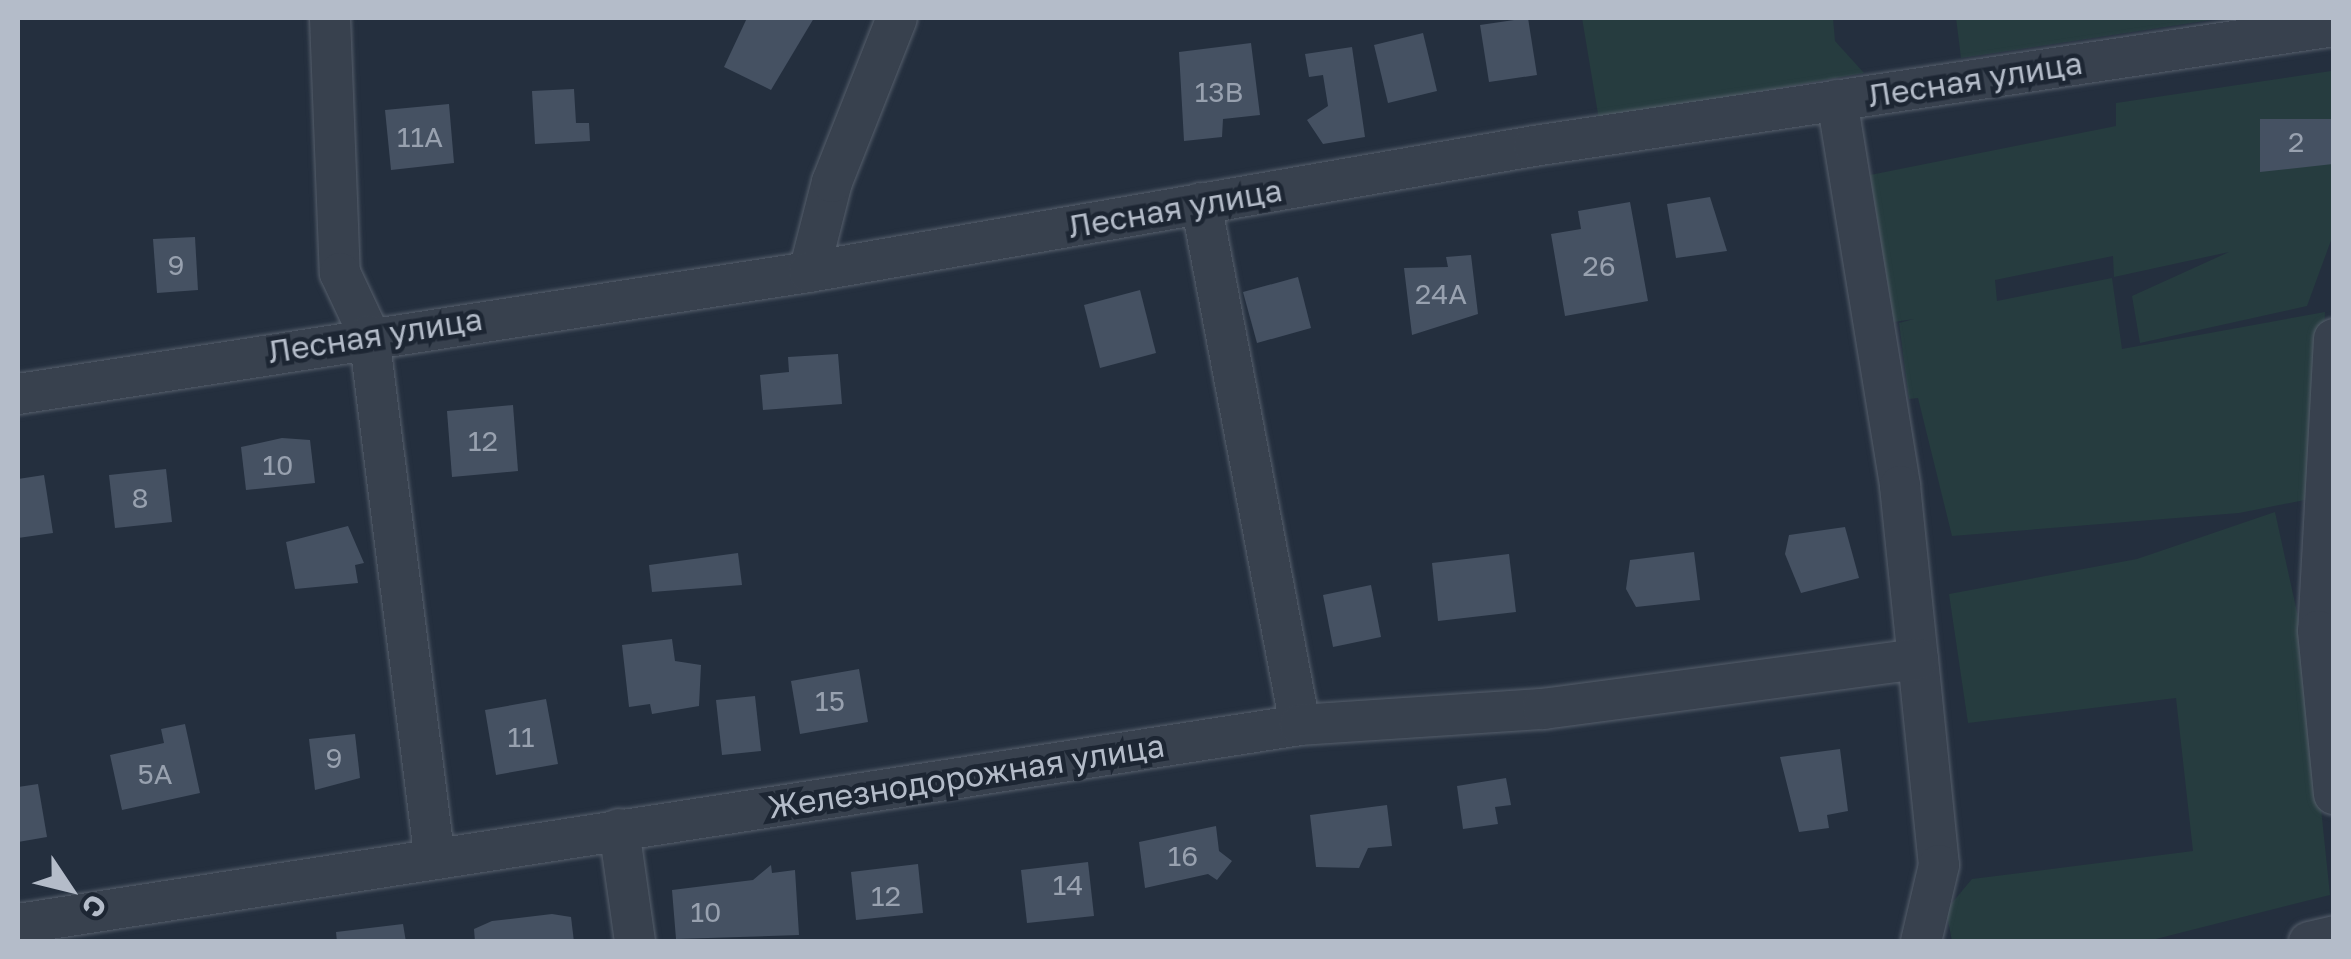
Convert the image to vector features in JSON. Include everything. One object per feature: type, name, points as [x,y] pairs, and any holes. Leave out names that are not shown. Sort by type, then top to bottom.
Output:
[{"type":"street","points":[[330,18],[340,273],[369,335],[434,853]]},
{"type":"street","points":[[809,272],[832,182],[897,18]]},
{"type":"street","name":"Лесная улица","points":[[18,394],[369,335],[809,272],[1201,203],[1837,100],[2334,26]]},
{"type":"street","points":[[1837,100],[1900,486],[1918,659],[1938,864],[1921,942]]},
{"type":"street","points":[[1201,203],[1300,725]]},
{"type":"street","points":[[2334,339],[2318,631],[2334,794]]},
{"type":"street","name":"Железнодорожная улица","points":[[18,924],[434,853],[619,830],[1300,725],[1543,709],[1918,659]]},
{"type":"street","points":[[619,830],[635,942]]},
{"type":"street","points":[[2309,942],[2334,936]]},
{"type":"green space","points":[[1582,18],[1833,18],[1835,41],[1864,73],[1599,120]]},
{"type":"green space","points":[[1956,18],[2224,18],[1961,58]]},
{"type":"green space","points":[[2331,71],[2333,235],[2307,306],[2140,343],[2132,296],[2229,252],[2114,277],[2113,256],[1995,280],[1997,301],[2112,278],[2122,349],[2325,312],[2315,498],[2239,513],[1952,536],[1918,398],[1909,399],[1899,323],[1914,319],[1894,322],[1870,175],[2116,126],[2116,103]]},
{"type":"green space","points":[[2275,512],[2304,644],[2330,895],[2144,942],[1952,941],[1946,910],[1972,879],[2193,851],[2176,698],[1968,723],[1949,594],[2137,559]]},
{"type":"building","points":[[747,18],[814,18],[771,90],[724,67]]},
{"type":"building","points":[[1528,18],[1537,75],[1489,82],[1480,25]]},
{"type":"building","points":[[1423,33],[1437,91],[1388,103],[1374,45]]},
{"type":"building","points":[[1251,43],[1260,115],[1223,119],[1222,137],[1184,141],[1179,52]]},
{"type":"building","points":[[1352,47],[1365,137],[1323,144],[1307,120],[1328,106],[1323,75],[1309,77],[1305,54]]},
{"type":"building","points":[[574,89],[576,123],[589,123],[590,141],[535,144],[532,91]]},
{"type":"building","points":[[449,104],[454,163],[391,170],[385,110]]},
{"type":"building","points":[[2260,119],[2332,119],[2333,164],[2260,172]]},
{"type":"building","points":[[1710,197],[1727,251],[1676,258],[1667,204]]},
{"type":"building","points":[[1630,202],[1648,301],[1565,316],[1551,234],[1581,229],[1578,211]]},
{"type":"building","points":[[195,237],[198,290],[157,293],[153,239]]},
{"type":"building","points":[[1471,255],[1478,314],[1412,335],[1404,268],[1448,267],[1446,257]]},
{"type":"building","points":[[1298,277],[1311,328],[1257,343],[1243,292]]},
{"type":"building","points":[[1140,290],[1156,353],[1100,368],[1084,305]]},
{"type":"building","points":[[838,354],[842,404],[763,410],[760,375],[789,372],[788,357]]},
{"type":"building","points":[[513,405],[518,471],[452,477],[447,411]]},
{"type":"building","points":[[282,438],[310,440],[315,483],[246,490],[241,447]]},
{"type":"building","points":[[166,469],[172,522],[115,528],[109,475]]},
{"type":"building","points":[[44,475],[53,533],[18,538],[18,479]]},
{"type":"building","points":[[348,526],[364,563],[355,565],[358,583],[295,589],[286,542]]},
{"type":"building","points":[[1845,527],[1859,578],[1801,593],[1785,554],[1789,535]]},
{"type":"building","points":[[1694,552],[1700,600],[1636,607],[1626,589],[1630,560]]},
{"type":"building","points":[[738,553],[742,585],[652,592],[649,565]]},
{"type":"building","points":[[1509,554],[1516,612],[1438,621],[1432,563]]},
{"type":"building","points":[[1371,585],[1381,637],[1333,647],[1323,595]]},
{"type":"building","points":[[672,639],[675,661],[701,665],[699,706],[652,714],[650,704],[629,707],[622,645]]},
{"type":"building","points":[[859,669],[868,722],[800,734],[791,681]]},
{"type":"building","points":[[755,696],[761,751],[722,755],[716,700]]},
{"type":"building","points":[[546,699],[558,764],[496,775],[485,710]]},
{"type":"building","points":[[185,724],[200,793],[122,810],[110,755],[164,743],[161,729]]},
{"type":"building","points":[[355,734],[360,778],[315,790],[309,739]]},
{"type":"building","points":[[1840,749],[1848,811],[1827,815],[1829,828],[1799,832],[1780,757]]},
{"type":"building","points":[[1506,778],[1511,805],[1495,807],[1498,824],[1463,829],[1457,786]]},
{"type":"building","points":[[38,784],[47,837],[18,842],[18,787]]},
{"type":"building","points":[[1387,805],[1392,846],[1368,848],[1359,868],[1316,867],[1310,815]]},
{"type":"building","points":[[1216,826],[1219,851],[1232,861],[1217,880],[1208,874],[1145,888],[1139,842]]},
{"type":"building","points":[[1088,862],[1094,916],[1027,923],[1021,870]]},
{"type":"building","points":[[918,864],[923,913],[856,920],[851,872]]},
{"type":"building","points":[[771,865],[772,873],[795,870],[799,935],[676,939],[672,890],[753,880]]},
{"type":"building","points":[[552,914],[571,917],[574,942],[475,942],[474,929],[492,921]]},
{"type":"building","points":[[403,924],[406,942],[337,942],[336,932]]}]
